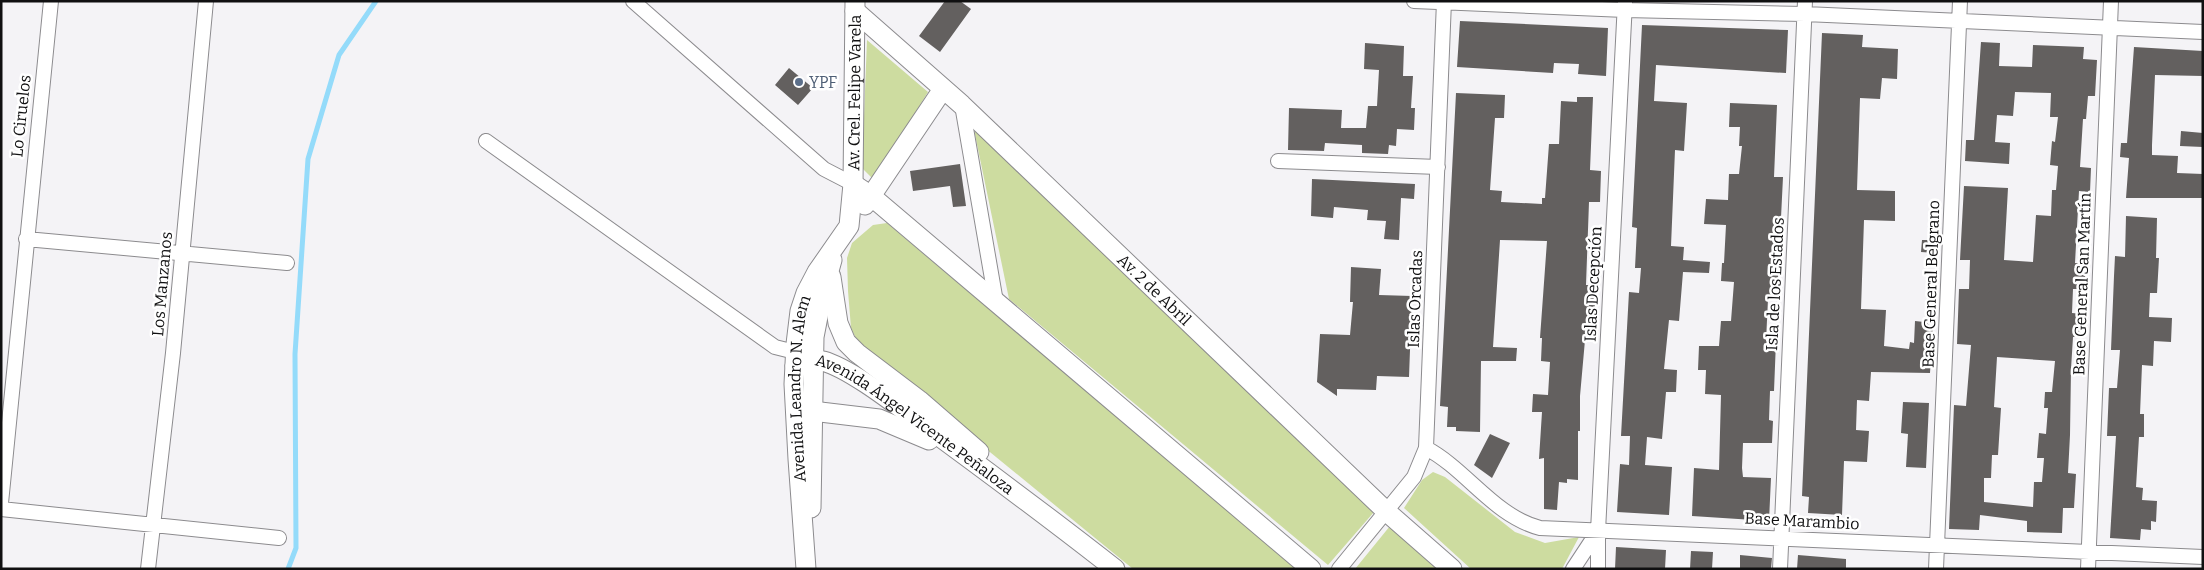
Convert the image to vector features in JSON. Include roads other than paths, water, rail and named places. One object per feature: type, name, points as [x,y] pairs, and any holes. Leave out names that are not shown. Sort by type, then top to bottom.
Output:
[{"type":"street","name":"Lo Ciruelos","points":[[1,503],[51,1]]},
{"type":"street","name":"Los Manzanos","points":[[148,569],[182,254],[206,1]]},
{"type":"street","points":[[633,1],[824,169],[871,196],[1311,569]]},
{"type":"street","points":[[1414,1],[1805,8],[1959,21],[2203,32]]},
{"type":"street","name":"Base General Belgrano","points":[[1936,569],[1960,1]]},
{"type":"street","name":"Base General San Martín","points":[[2088,569],[2111,1]]},
{"type":"street","name":"Islas Orcadas","points":[[1339,569],[1414,477],[1426,448],[1444,2]]},
{"type":"street","name":"Av. Crel. Felipe Varela","points":[[853,184],[855,6]]},
{"type":"street","name":"Av. 2 de Abril","points":[[855,6],[962,105],[1387,512],[1452,569]]},
{"type":"street","name":"Islas Decepción","points":[[1598,569],[1598,531],[1625,6]]},
{"type":"street","name":"Isla de los Estados","points":[[1780,569],[1805,8]]},
{"type":"street","points":[[849,226],[943,89]]},
{"type":"street","points":[[962,105],[996,302]]},
{"type":"street","points":[[486,141],[775,347],[795,365],[802,405],[807,410],[879,419],[898,425],[941,447],[1032,504],[1115,569]]},
{"type":"street","points":[[1278,161],[1438,167]]},
{"type":"street","name":"Avenida Leandro N. Alem","points":[[807,569],[800,507],[795,365],[800,311],[806,293],[817,272],[849,226],[853,184]]},
{"type":"street","points":[[26,239],[287,263]]},
{"type":"street","name":"Avenida Leandro N. Alem","points":[[807,569],[812,481],[813,359],[818,315],[836,246]]},
{"type":"street","points":[[830,267],[838,323],[846,342],[857,353],[919,400],[974,447],[999,470],[1011,488]]},
{"type":"street","name":"Avenida Ángel Vicente Peñaloza","points":[[795,365],[799,362],[813,359],[825,361],[841,368],[1032,504]]},
{"type":"street","name":"Base Marambio","points":[[1426,448],[1448,461],[1511,516],[1525,524],[1540,528],[1781,537],[2203,557]]},
{"type":"street","points":[[1,509],[279,538]]},
{"type":"street","points":[[1573,569],[1598,531]]},
{"type":"waterway","points":[[288,569],[296,548],[295,354],[308,159],[339,55],[376,1]]},
{"type":"place","name":"YPF","points":[[799,82]]}]
